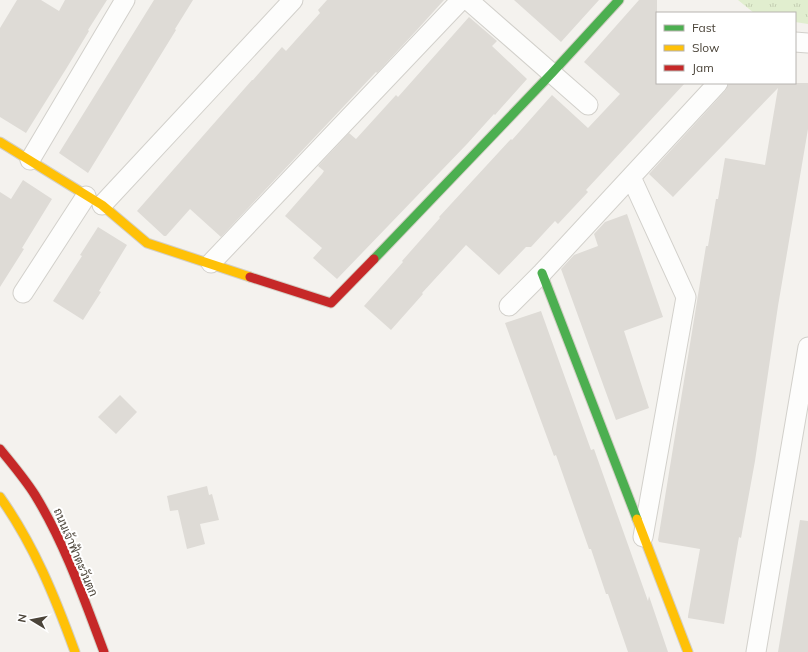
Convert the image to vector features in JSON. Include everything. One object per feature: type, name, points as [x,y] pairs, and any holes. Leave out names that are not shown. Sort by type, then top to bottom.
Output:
[{"type":"street","points":[[30,160],[125,0]]},
{"type":"street","points":[[102,205],[293,0]]},
{"type":"street","points":[[211,263],[461,0]]},
{"type":"street","points":[[468,0],[588,106]]},
{"type":"street","points":[[0,142],[102,205],[147,243],[331,303],[552,73],[619,0]]},
{"type":"street","points":[[796,42],[808,43]]},
{"type":"street","points":[[508,306],[542,274],[717,84]]},
{"type":"street","points":[[631,177],[686,297],[643,537]]},
{"type":"street","points":[[23,293],[86,196]]},
{"type":"street","points":[[542,274],[688,652]]},
{"type":"street","points":[[756,652],[808,347]]},
{"type":"street","name":"ถนนเจ้าฟ้าตะวันตก","points":[[0,449],[26,481],[47,514],[68,560],[104,652]]},
{"type":"street","points":[[0,497],[34,551],[75,652]]},
{"type":"green space","points":[[738,0],[808,0],[808,24],[796,22],[796,12],[753,12]]},
{"type":"building","points":[[17,0],[41,0],[59,11],[65,0],[107,0],[26,133],[0,117],[0,28]]},
{"type":"building","points":[[154,0],[193,0],[88,173],[59,153]]},
{"type":"building","points":[[327,0],[444,0],[377,73],[376,72],[221,237],[190,209],[166,236],[164,236],[137,211],[282,47],[286,51],[320,13],[318,10]]},
{"type":"building","points":[[514,0],[599,0],[561,42]]},
{"type":"building","points":[[639,0],[657,0],[656,84],[684,84],[586,190],[588,192],[558,224],[555,221],[531,247],[526,247],[499,275],[466,245],[422,293],[423,294],[391,330],[364,306],[403,262],[402,261],[440,218],[439,217],[511,139],[512,140],[552,95],[588,128],[620,94],[584,62]]},
{"type":"building","points":[[469,17],[497,41],[492,46],[527,79],[495,115],[494,114],[337,279],[313,258],[322,248],[285,216],[324,171],[318,166],[349,133],[356,139],[396,95],[398,97]]},
{"type":"building","points":[[808,83],[808,129],[778,306],[755,461],[741,538],[739,537],[724,624],[688,618],[700,549],[659,542],[658,540],[706,246],[708,246],[725,158],[765,165],[778,88],[673,197],[649,174],[726,90],[729,84]]},
{"type":"building","points":[[23,180],[52,199],[22,248],[24,249],[0,287],[0,192],[11,199]]},
{"type":"building","points":[[627,214],[663,317],[624,331],[649,408],[616,420],[561,269],[574,255],[598,246],[594,234],[605,222]]},
{"type":"building","points":[[98,227],[127,245],[99,291],[101,292],[83,320],[53,301],[82,256],[80,255]]},
{"type":"building","points":[[541,311],[591,450],[594,449],[648,601],[649,596],[668,652],[628,652],[591,549],[589,549],[556,455],[554,456],[505,323]]},
{"type":"building","points":[[120,395],[137,412],[116,434],[98,417]]},
{"type":"building","points":[[207,486],[209,495],[212,494],[219,520],[200,524],[205,544],[187,549],[178,510],[170,511],[167,496]]},
{"type":"building","points":[[800,520],[808,521],[808,652],[778,652]]},
{"type":"traffic: fast","points":[[374,259],[552,73],[619,0]]},
{"type":"traffic: fast","points":[[542,273],[637,519]]},
{"type":"traffic: slow","points":[[0,142],[102,205],[147,243],[250,277]]},
{"type":"traffic: slow","points":[[0,497],[23,534],[43,572],[60,611],[75,652]]},
{"type":"traffic: slow","points":[[637,519],[688,652]]},
{"type":"traffic: jam","points":[[250,277],[331,303],[374,259]]},
{"type":"traffic: jam","points":[[0,449],[31,489],[56,533],[65,552],[104,652]]}]
